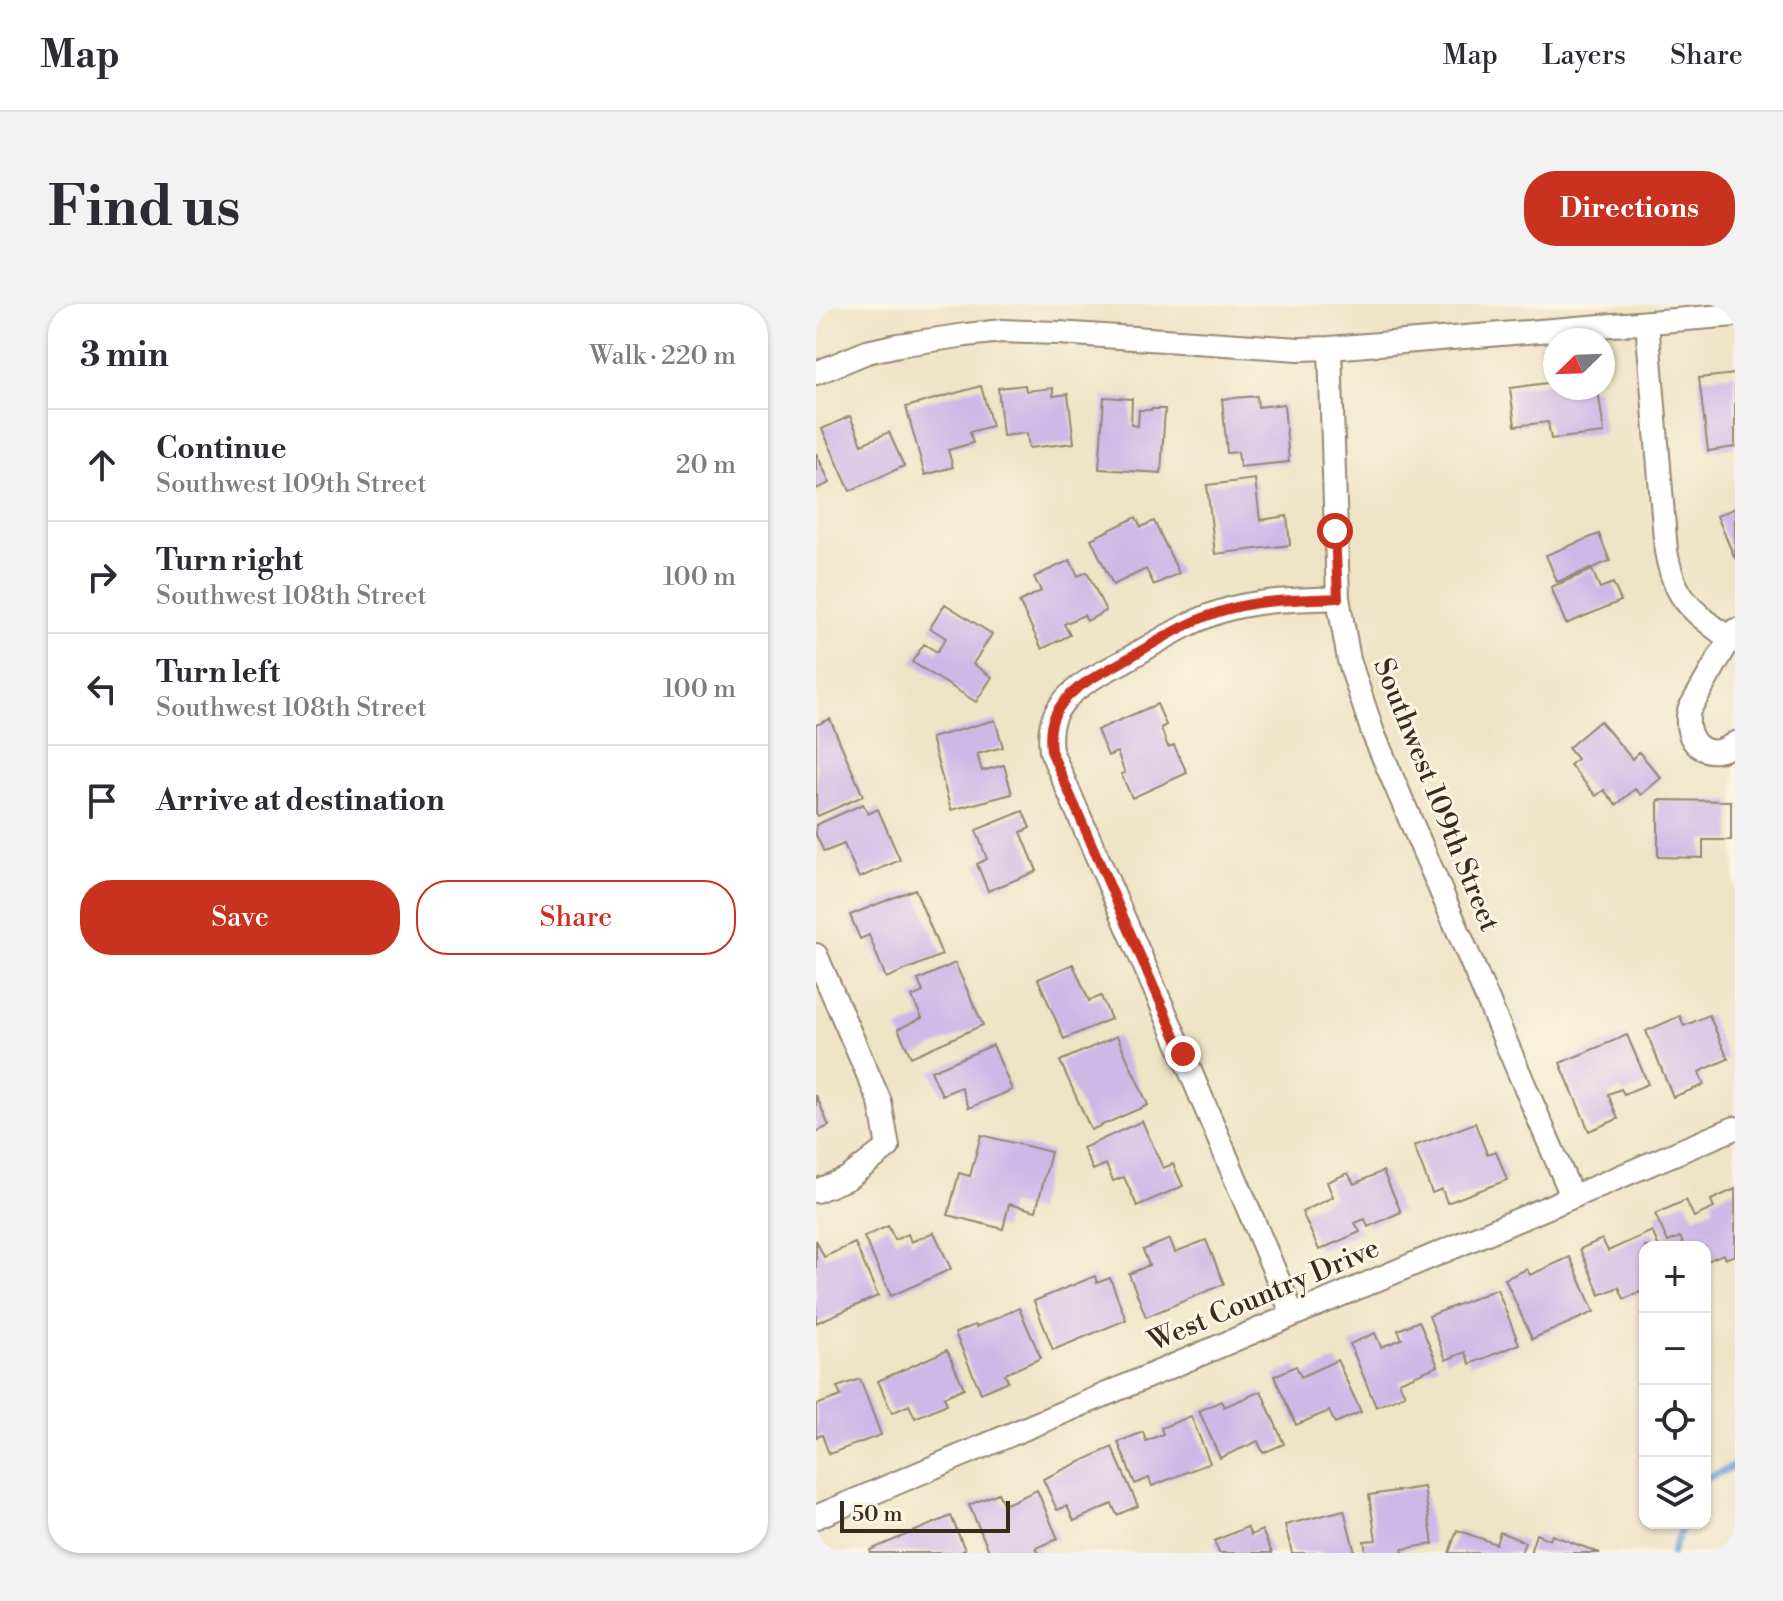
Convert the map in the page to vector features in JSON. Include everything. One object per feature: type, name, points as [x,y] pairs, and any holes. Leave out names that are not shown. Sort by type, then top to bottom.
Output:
[{"type":"street","points":[[816,373],[867,352],[898,345],[1002,331],[1299,349],[1735,315]]},
{"type":"street","points":[[1647,322],[1670,574],[1676,589],[1692,609],[1732,634],[1689,710],[1687,719],[1691,738],[1698,747],[1706,751],[1719,751],[1735,743]]},
{"type":"street","name":"Southwest 109th Street","points":[[1330,348],[1338,598],[1349,660],[1373,733],[1572,1196]]},
{"type":"street","points":[[1293,1315],[1051,751],[1049,739],[1055,714],[1063,702],[1088,681],[1176,631],[1205,617],[1251,604],[1338,598]]},
{"type":"street","points":[[816,955],[880,1102],[888,1147],[848,1178],[816,1191]]},
{"type":"street","name":"West Country Drive","points":[[816,1517],[1735,1128]]},
{"type":"building","points":[[1735,374],[1735,447],[1708,451],[1699,378]]},
{"type":"building","points":[[1543,384],[1543,400],[1600,400],[1604,433],[1551,439],[1548,422],[1515,426],[1510,388]]},
{"type":"building","points":[[1025,385],[1026,391],[1053,388],[1053,396],[1068,394],[1074,443],[1029,448],[1027,433],[1003,436],[998,388]]},
{"type":"building","points":[[981,386],[992,426],[970,432],[973,443],[948,450],[953,467],[925,475],[906,407]]},
{"type":"building","points":[[1257,396],[1258,407],[1284,404],[1289,462],[1240,467],[1238,452],[1227,453],[1222,399]]},
{"type":"building","points":[[1104,397],[1132,399],[1131,425],[1138,426],[1139,410],[1165,409],[1161,473],[1099,469]]},
{"type":"building","points":[[850,416],[862,444],[889,432],[904,466],[850,491],[822,429]]},
{"type":"building","points":[[816,453],[830,483],[816,489]]},
{"type":"building","points":[[1255,479],[1260,520],[1287,516],[1290,545],[1215,554],[1207,485]]},
{"type":"building","points":[[1735,508],[1735,559],[1717,516]]},
{"type":"building","points":[[1136,517],[1141,527],[1154,521],[1179,573],[1154,585],[1146,569],[1113,585],[1091,539]]},
{"type":"building","points":[[1599,534],[1610,561],[1557,582],[1546,555]]},
{"type":"building","points":[[1070,560],[1078,576],[1087,572],[1106,611],[1087,621],[1084,615],[1064,624],[1070,635],[1042,649],[1019,602],[1041,591],[1034,577]]},
{"type":"building","points":[[1592,570],[1600,588],[1613,583],[1621,601],[1566,624],[1551,587]]},
{"type":"building","points":[[945,604],[992,634],[973,664],[992,677],[976,702],[912,662],[924,644],[937,652],[946,638],[930,628]]},
{"type":"building","points":[[1157,704],[1166,725],[1161,728],[1168,747],[1174,745],[1187,773],[1132,798],[1121,774],[1125,773],[1117,752],[1108,756],[1097,730]]},
{"type":"building","points":[[830,719],[863,796],[818,816],[816,725]]},
{"type":"building","points":[[995,720],[1003,747],[977,754],[982,771],[1004,765],[1012,794],[951,810],[931,738]]},
{"type":"building","points":[[1600,721],[1632,759],[1639,752],[1661,778],[1641,795],[1635,789],[1616,805],[1604,790],[1596,796],[1570,765],[1577,759],[1568,748]]},
{"type":"building","points":[[1658,800],[1731,801],[1731,840],[1703,840],[1703,858],[1658,857]]},
{"type":"building","points":[[863,804],[868,814],[878,809],[900,860],[859,878],[844,844],[824,852],[816,835],[816,825]]},
{"type":"building","points":[[1023,811],[1030,828],[1021,832],[1037,871],[988,891],[977,864],[987,859],[976,830]]},
{"type":"building","points":[[915,889],[942,955],[886,978],[869,935],[860,939],[850,915]]},
{"type":"building","points":[[955,963],[983,1025],[911,1057],[898,1029],[922,1018],[912,997],[923,992],[918,980]]},
{"type":"building","points":[[1073,964],[1089,1001],[1101,996],[1111,1019],[1064,1039],[1038,979]]},
{"type":"building","points":[[1709,1015],[1728,1059],[1699,1072],[1704,1085],[1673,1097],[1646,1031],[1680,1016],[1684,1026]]},
{"type":"building","points":[[1627,1035],[1648,1084],[1624,1094],[1621,1089],[1608,1094],[1618,1119],[1589,1131],[1560,1063]]},
{"type":"building","points":[[1117,1036],[1148,1105],[1091,1130],[1060,1061]]},
{"type":"building","points":[[993,1045],[1012,1090],[969,1108],[961,1087],[942,1095],[931,1071]]},
{"type":"building","points":[[816,1095],[829,1126],[816,1132]]},
{"type":"building","points":[[1142,1121],[1163,1168],[1173,1164],[1183,1186],[1137,1206],[1124,1177],[1113,1181],[1106,1164],[1093,1170],[1083,1148]]},
{"type":"building","points":[[1475,1123],[1487,1154],[1496,1151],[1507,1180],[1447,1203],[1442,1189],[1432,1193],[1414,1146]]},
{"type":"building","points":[[981,1135],[1051,1152],[1036,1211],[1009,1204],[1003,1229],[948,1215],[959,1173],[970,1176]]},
{"type":"building","points":[[1383,1171],[1401,1212],[1368,1227],[1365,1219],[1355,1223],[1360,1232],[1319,1250],[1302,1212],[1333,1197],[1327,1182],[1348,1173],[1354,1184]]},
{"type":"building","points":[[1735,1189],[1735,1255],[1725,1259],[1723,1254],[1711,1259],[1711,1241],[1682,1241],[1680,1237],[1668,1241],[1655,1214],[1686,1200],[1694,1217],[1714,1208],[1711,1200]]},
{"type":"building","points":[[888,1226],[895,1240],[908,1234],[911,1242],[934,1232],[951,1269],[891,1296],[864,1237]]},
{"type":"building","points":[[1652,1231],[1656,1241],[1639,1241],[1639,1293],[1624,1299],[1619,1287],[1600,1295],[1580,1249],[1602,1239],[1608,1251]]},
{"type":"building","points":[[1170,1239],[1175,1252],[1206,1240],[1224,1284],[1146,1317],[1129,1274],[1149,1265],[1143,1250]]},
{"type":"building","points":[[816,1240],[824,1257],[855,1243],[878,1296],[816,1323]]},
{"type":"building","points":[[1570,1257],[1594,1312],[1532,1339],[1505,1279],[1527,1269],[1530,1275]]},
{"type":"building","points":[[1095,1276],[1097,1283],[1110,1278],[1126,1320],[1053,1350],[1034,1301]]},
{"type":"building","points":[[1497,1289],[1519,1344],[1470,1364],[1465,1352],[1446,1360],[1429,1316]]},
{"type":"building","points":[[1019,1308],[1041,1358],[1005,1374],[1008,1381],[981,1393],[955,1333]]},
{"type":"building","points":[[1419,1321],[1438,1366],[1399,1382],[1405,1395],[1376,1407],[1350,1344],[1375,1333],[1381,1347],[1402,1339],[1398,1330]]},
{"type":"building","points":[[947,1350],[964,1388],[944,1397],[947,1404],[915,1418],[909,1405],[892,1413],[878,1381]]},
{"type":"building","points":[[1337,1360],[1361,1412],[1335,1423],[1329,1411],[1296,1425],[1274,1376],[1296,1366],[1301,1377]]},
{"type":"building","points":[[860,1379],[881,1435],[829,1454],[822,1435],[816,1437],[816,1405],[841,1396],[837,1387]]},
{"type":"building","points":[[1261,1391],[1284,1444],[1263,1453],[1258,1441],[1220,1458],[1199,1411],[1221,1401],[1224,1407]]},
{"type":"building","points":[[1191,1416],[1210,1463],[1152,1486],[1149,1478],[1135,1484],[1118,1442],[1143,1432],[1146,1441],[1163,1434],[1161,1428]]},
{"type":"building","points":[[1112,1447],[1138,1506],[1117,1515],[1112,1504],[1074,1521],[1067,1506],[1057,1510],[1043,1479]]},
{"type":"building","points":[[1424,1487],[1433,1544],[1402,1549],[1403,1553],[1366,1553],[1364,1541],[1376,1540],[1369,1495]]},
{"type":"building","points":[[1037,1490],[1058,1539],[1036,1548],[1039,1553],[990,1553],[969,1505],[998,1493],[1004,1505]]},
{"type":"building","points":[[1344,1510],[1355,1553],[1292,1553],[1285,1525]]},
{"type":"building","points":[[951,1516],[965,1550],[959,1553],[871,1553],[870,1550]]},
{"type":"building","points":[[1247,1527],[1251,1535],[1262,1530],[1272,1553],[1219,1553],[1214,1541]]},
{"type":"building","points":[[1457,1530],[1496,1544],[1500,1532],[1525,1542],[1521,1553],[1449,1553]]},
{"type":"building","points":[[1536,1534],[1550,1540],[1552,1535],[1600,1553],[1530,1553]]},
{"type":"waterway","points":[[1711,1476],[1735,1466]]},
{"type":"waterway","points":[[1672,1553],[1682,1529]]},
{"type":"route","points":[[1183,1054],[1051,751],[1050,728],[1063,702],[1088,681],[1205,617],[1251,604],[1338,598],[1335,531]]}]
